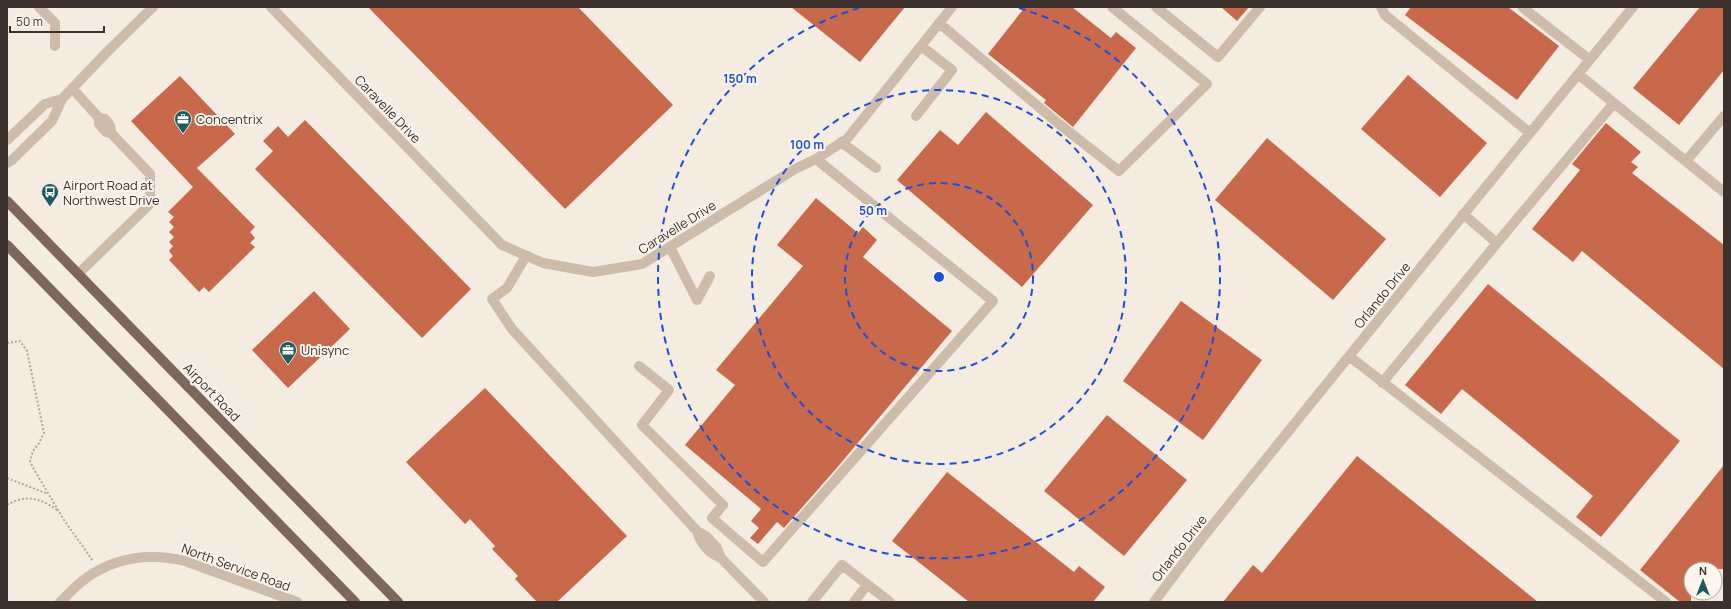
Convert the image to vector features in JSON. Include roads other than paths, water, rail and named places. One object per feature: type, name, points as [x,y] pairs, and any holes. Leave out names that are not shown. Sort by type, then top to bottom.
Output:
[{"type":"main road","name":"Airport Road","points":[[7,201],[398,602]]},
{"type":"main road","points":[[7,245],[355,602]]},
{"type":"street","points":[[39,7],[55,24],[55,46]]},
{"type":"street","points":[[7,163],[12,160],[52,121],[62,99],[108,50],[153,7]]},
{"type":"street","name":"Caravelle Drive","points":[[271,7],[502,245],[543,263],[593,272],[642,264],[795,169],[816,159],[847,139],[952,7]]},
{"type":"street","points":[[939,23],[1059,124],[1119,171],[1207,84],[1112,7]]},
{"type":"street","points":[[1156,7],[1218,57],[1260,7]]},
{"type":"street","points":[[1381,7],[1385,15],[1530,133]]},
{"type":"street","points":[[1522,7],[1590,60]]},
{"type":"street","name":"Orlando Drive","points":[[1154,602],[1203,537],[1463,214],[1633,7]]},
{"type":"street","points":[[916,116],[952,70],[921,46]]},
{"type":"street","points":[[1578,74],[1724,192]]},
{"type":"street","points":[[72,88],[99,118],[99,124],[106,132],[111,133],[150,174],[150,204],[78,274]]},
{"type":"street","points":[[7,140],[44,104],[62,99]]},
{"type":"street","points":[[1382,382],[1614,102]]},
{"type":"street","points":[[1686,161],[1724,116]]},
{"type":"street","points":[[841,142],[876,168]]},
{"type":"street","points":[[639,366],[669,390],[642,425],[722,505],[712,518],[763,562],[993,301],[816,159]]},
{"type":"street","points":[[1463,214],[1497,242]]},
{"type":"street","points":[[670,247],[697,300],[710,276]]},
{"type":"street","points":[[526,256],[507,288],[492,299],[512,330],[698,532],[706,536],[717,548],[722,558],[764,602]]},
{"type":"street","points":[[1349,356],[1666,602]]},
{"type":"street","name":"North Service Road","points":[[60,602],[84,579],[117,562],[135,558],[168,557],[185,561],[297,602]]},
{"type":"street","points":[[812,602],[842,565],[890,602]]},
{"type":"street","points":[[854,602],[867,585]]},
{"type":"place","name":"Concentrix","points":[[183,134]]},
{"type":"place","name":"Airport Road at Northwest Drive","points":[[50,207]]},
{"type":"place","name":"Unisync","points":[[288,365]]}]
